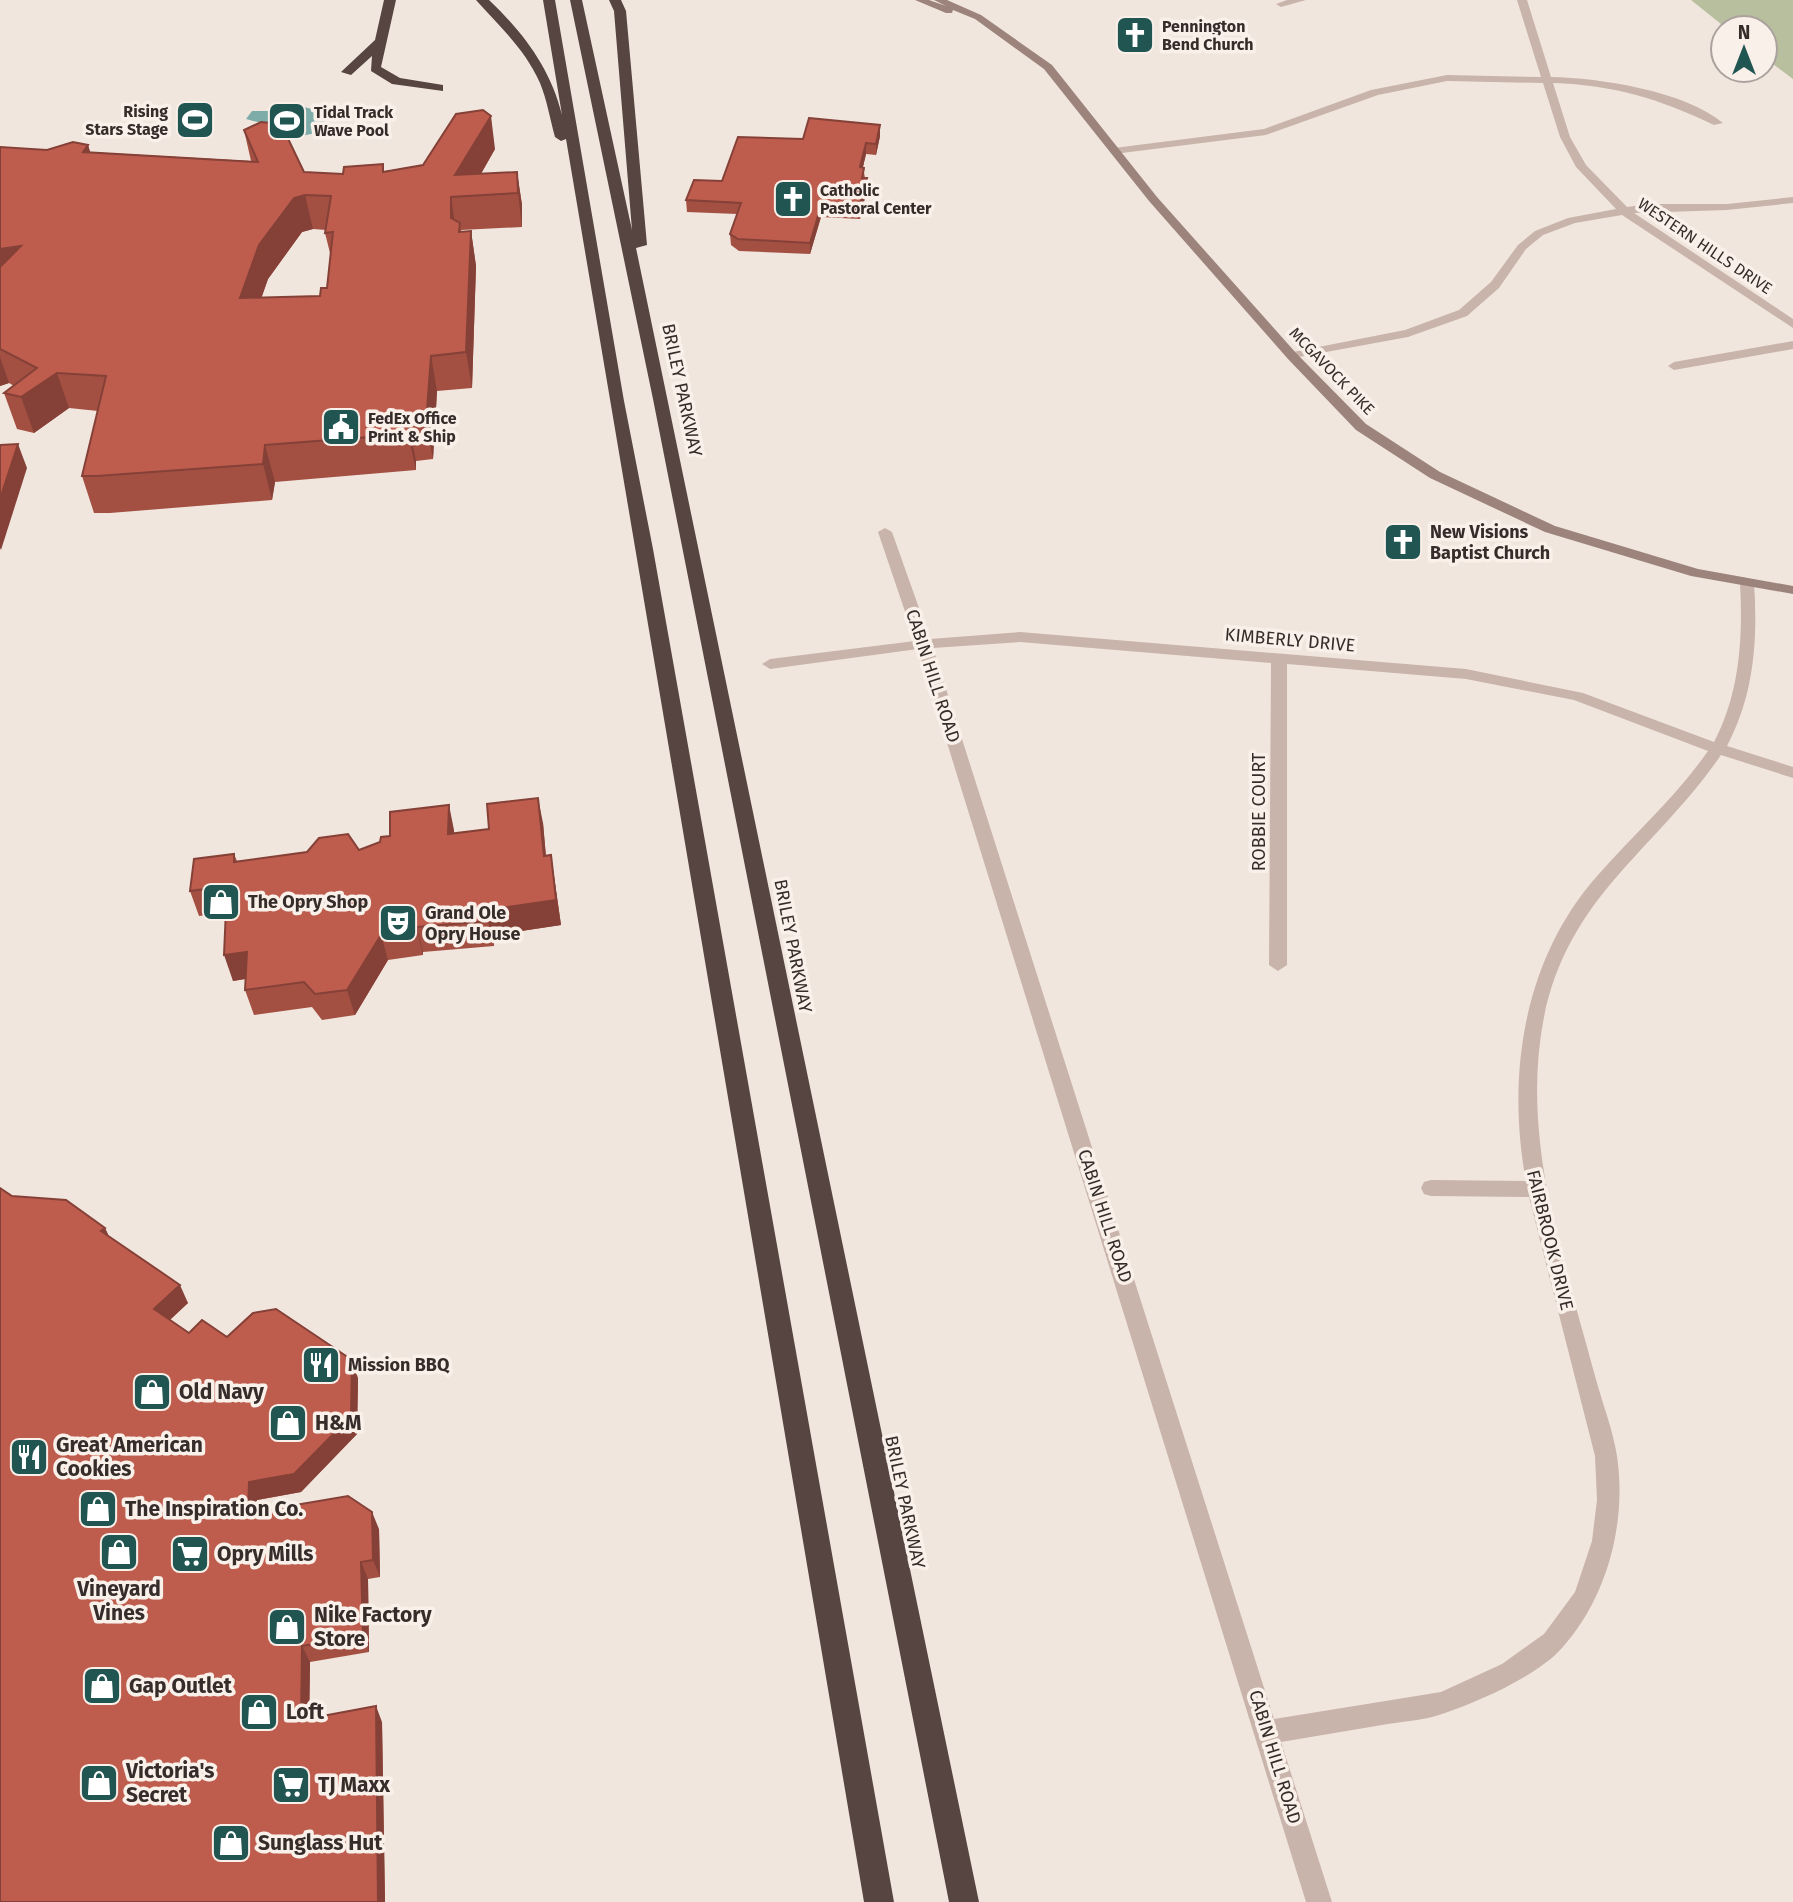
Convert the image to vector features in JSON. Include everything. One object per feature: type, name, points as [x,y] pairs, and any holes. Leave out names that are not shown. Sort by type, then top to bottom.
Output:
[{"type":"highway","points":[[390,0],[374,62],[380,73],[396,81],[439,88]]},
{"type":"highway","points":[[482,0],[500,16],[547,84],[587,233]]},
{"type":"highway","points":[[495,0],[500,16]]},
{"type":"highway","points":[[549,0],[587,233],[645,549],[879,1902]]},
{"type":"highway","name":"BRILEY PARKWAY","points":[[576,0],[655,372],[964,1902]]},
{"type":"highway","points":[[619,4],[637,218],[655,372]]},
{"type":"highway","points":[[347,72],[379,43]]},
{"type":"main road","name":"MCGAVOCK PIKE","points":[[920,0],[972,20],[1002,38],[1056,81]]},
{"type":"main road","name":"MCGAVOCK PIKE","points":[[939,0],[978,17],[1010,37],[1048,67],[1056,81],[1114,151],[1292,356],[1361,427],[1420,466],[1463,490],[1587,542],[1662,564],[1793,590]]},
{"type":"street","points":[[1281,4],[1301,0]]},
{"type":"street","name":"WESTERN HILLS DRIVE","points":[[1522,0],[1565,136],[1581,167],[1624,211],[1793,324]]},
{"type":"street","points":[[1114,151],[1266,132],[1375,92],[1447,78],[1585,81],[1643,91],[1718,123]]},
{"type":"street","points":[[1292,356],[1408,333],[1463,313],[1495,285],[1522,247],[1539,233],[1572,220],[1624,211],[1739,206],[1793,200]]},
{"type":"street","points":[[1674,366],[1793,345]]},
{"type":"street","name":"CABIN HILL ROAD","points":[[885,532],[924,644],[1319,1902]]},
{"type":"street","name":"FAIRBROOK DRIVE","points":[[1267,1732],[1442,1703],[1510,1672],[1552,1642],[1585,1598],[1603,1541],[1608,1500],[1606,1456],[1535,1189],[1526,1100],[1528,1065],[1539,1002],[1557,949],[1588,895],[1684,794],[1718,749],[1735,708],[1745,662],[1749,621],[1747,583]]},
{"type":"street","name":"KIMBERLY DRIVE","points":[[770,664],[924,644],[1020,637],[1466,674],[1566,694],[1793,773]]},
{"type":"street","name":"ROBBIE COURT","points":[[1278,965],[1279,658]]},
{"type":"street","points":[[1431,1188],[1535,1189]]},
{"type":"green space","points":[[1691,0],[1793,0],[1793,79],[1779,68],[1779,14],[1709,14]]},
{"type":"water","name":"Tidal Track Wave Pool","points":[[304,107],[331,114],[325,121],[331,130],[301,136],[289,135],[294,129],[291,127],[284,129],[246,119],[252,111],[286,111]]},
{"type":"building","points":[[483,110],[491,116],[455,175],[517,172],[518,193],[451,197],[451,218],[460,223],[459,232],[471,231],[466,352],[431,356],[426,423],[409,425],[408,434],[265,445],[263,464],[82,476],[106,376],[57,373],[21,397],[4,393],[37,368],[0,349],[0,267],[21,246],[0,249],[0,147],[47,150],[73,142],[88,145],[83,152],[258,162],[244,130],[261,122],[281,124],[304,172],[343,174],[344,167],[383,164],[383,172],[423,165],[456,114]],"holes":[[[305,195],[331,196],[325,233],[333,232],[327,288],[321,288],[320,296],[240,298],[259,245],[294,198]]]},
{"type":"building","name":"Catholic Pastoral Center","points":[[809,118],[880,125],[876,144],[866,143],[860,167],[864,168],[862,178],[867,178],[859,208],[821,206],[810,243],[738,239],[730,234],[741,203],[686,200],[694,180],[722,181],[738,137],[803,139]]},
{"type":"building","points":[[18,444],[0,499],[0,445]]},
{"type":"building","name":"Grand Ole Opry House","points":[[538,798],[544,856],[551,855],[556,900],[488,910],[488,921],[417,927],[417,930],[381,935],[347,990],[315,994],[304,982],[245,990],[247,952],[224,955],[227,886],[190,891],[194,859],[234,854],[234,862],[307,852],[319,838],[348,834],[359,850],[380,842],[381,837],[390,836],[390,812],[449,805],[448,834],[489,829],[487,804]]},
{"type":"building","name":"Opry Mills","points":[[0,1188],[12,1196],[66,1200],[105,1228],[101,1231],[180,1285],[154,1309],[189,1333],[202,1320],[227,1337],[253,1313],[276,1309],[352,1360],[351,1416],[294,1474],[249,1482],[248,1513],[348,1496],[372,1512],[373,1560],[361,1562],[363,1635],[302,1646],[301,1720],[376,1706],[378,1902],[0,1902]]},
{"type":"place","name":"Pennington Bend Church","points":[[1135,35]]},
{"type":"place","name":"Rising Stars Stage","points":[[195,120]]},
{"type":"place","name":"Tidal Track Wave Pool","points":[[287,121]]},
{"type":"place","name":"Catholic Pastoral Center","points":[[793,199]]},
{"type":"place","name":"FedEx Office Print & Ship","points":[[341,427]]},
{"type":"place","name":"New Visions Baptist Church","points":[[1403,542]]},
{"type":"place","name":"The Opry Shop","points":[[221,902]]},
{"type":"place","name":"Grand Ole Opry House","points":[[398,923]]},
{"type":"place","name":"Mission BBQ","points":[[321,1365]]},
{"type":"place","name":"Old Navy","points":[[152,1392]]},
{"type":"place","name":"H&M","points":[[288,1423]]},
{"type":"place","name":"Great American Cookies","points":[[29,1457]]},
{"type":"place","name":"The Inspiration Co.","points":[[98,1509]]},
{"type":"place","name":"Vineyard Vines","points":[[119,1552]]},
{"type":"place","name":"Opry Mills","points":[[190,1554]]},
{"type":"place","name":"Nike Factory Store","points":[[287,1627]]},
{"type":"place","name":"Gap Outlet","points":[[102,1686]]},
{"type":"place","name":"Loft","points":[[259,1712]]},
{"type":"place","name":"Victoria's Secret","points":[[99,1783]]},
{"type":"place","name":"TJ Maxx","points":[[291,1785]]},
{"type":"place","name":"Sunglass Hut","points":[[231,1843]]}]
